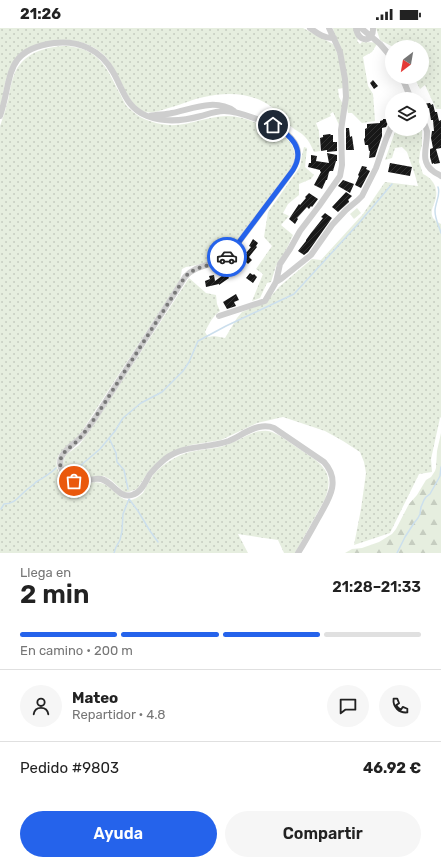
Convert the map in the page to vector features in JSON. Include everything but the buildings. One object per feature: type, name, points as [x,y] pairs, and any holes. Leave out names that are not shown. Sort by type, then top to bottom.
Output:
[{"type":"street","points":[[219,316],[265,301],[276,282],[280,264],[300,231],[340,176],[342,165],[341,130],[346,97],[345,79],[340,52],[329,28],[320,30],[311,28]]},
{"type":"street","points":[[311,28],[322,36],[332,39],[334,38]]},
{"type":"street","points":[[356,28],[357,32],[362,38],[367,39],[369,39],[374,32],[373,28]]},
{"type":"street","points":[[361,28],[385,50]]},
{"type":"street","points":[[0,116],[10,73],[18,60],[25,53],[37,47],[65,42],[86,47],[100,55],[111,68],[129,103],[138,111],[148,116],[163,120],[177,121],[216,112],[235,112],[273,125],[285,132],[294,142],[298,150],[298,158],[295,166],[230,254],[222,261],[195,269],[185,277],[95,418],[81,437],[63,454],[60,460],[60,465],[65,475],[74,481],[80,482],[96,478],[100,479],[108,482],[123,495],[130,495],[140,490],[150,474],[159,464],[174,453],[188,448],[230,441],[251,429],[258,427],[266,426],[274,428],[324,462],[330,470],[332,479],[333,486],[330,498],[298,553]]},
{"type":"street","points":[[148,116],[172,113],[207,105],[221,105],[235,112]]},
{"type":"street","points":[[177,121],[184,119],[192,108]]},
{"type":"street","points":[[276,282],[311,255],[336,221],[362,196],[376,168],[387,136]]},
{"type":"street","points":[[426,136],[426,161],[432,171],[441,176]]},
{"type":"green space","points":[[0,28],[303,28],[333,44],[336,49],[342,73],[343,88],[338,89],[339,97],[343,104],[340,127],[333,112],[330,114],[331,116],[316,123],[319,131],[320,151],[314,152],[304,136],[290,125],[273,108],[248,96],[231,94],[213,95],[159,111],[145,112],[139,109],[128,96],[115,70],[105,56],[82,42],[69,40],[44,42],[17,61],[10,69],[6,78],[0,107]]},
{"type":"green space","points":[[333,28],[353,28],[358,39],[357,41],[360,44],[362,42],[377,44],[372,52],[363,57],[368,86],[373,94],[375,121],[362,123],[352,113],[348,113]]},
{"type":"green space","points":[[376,28],[441,28],[441,109],[436,109],[425,85],[420,89],[418,84],[429,84],[429,40],[385,40],[385,43],[380,40]]},
{"type":"green space","points":[[68,46],[88,51],[101,61],[127,106],[134,113],[145,119],[157,123],[178,125],[211,118],[227,116],[240,117],[282,134],[292,145],[294,160],[290,169],[228,252],[214,261],[182,269],[180,280],[82,431],[57,458],[58,471],[66,481],[74,485],[98,482],[107,485],[120,497],[130,500],[143,493],[158,470],[170,460],[180,455],[224,446],[255,432],[272,432],[279,435],[319,463],[324,468],[329,481],[325,499],[295,553],[284,553],[278,540],[238,534],[248,553],[0,553],[0,126],[13,77],[23,61],[29,56],[43,49]]},
{"type":"green space","points":[[394,136],[422,136],[419,162],[423,174],[432,180],[435,186],[436,197],[432,215],[435,220],[441,224],[441,417],[431,459],[432,472],[419,474],[390,533],[354,545],[366,473],[360,452],[325,431],[283,417],[257,423],[221,440],[191,445],[171,452],[148,472],[137,489],[129,492],[124,492],[111,480],[104,476],[77,479],[66,472],[63,463],[65,457],[79,445],[89,432],[189,278],[206,293],[216,295],[217,304],[220,311],[209,323],[205,332],[208,337],[214,336],[225,338],[242,312],[266,302],[279,287],[312,259],[321,260],[363,214],[385,182],[418,186],[407,152],[402,147],[395,148],[392,158],[385,160]]},
{"type":"green space","points":[[304,147],[307,148],[305,167],[314,175],[311,179],[299,184],[299,195],[288,204],[283,213],[289,216],[281,225],[293,235],[276,266],[271,282],[267,283],[260,298],[252,301],[263,274],[256,269],[272,246],[264,237],[268,212],[300,167]]},
{"type":"green space","points":[[357,208],[361,213],[354,219],[350,214]]},
{"type":"green space","points":[[441,433],[441,553],[345,553],[352,549],[362,548],[379,542],[392,534],[396,529],[409,504],[417,495],[426,480],[431,477],[435,471]]},
{"type":"waterway","points":[[80,466],[100,449],[115,431],[123,418],[141,403],[162,392],[183,371],[189,362],[198,341],[294,294],[359,223],[392,184]]},
{"type":"waterway","points":[[438,187],[439,193],[435,214],[441,233]]},
{"type":"waterway","points":[[109,438],[116,453],[117,462],[124,470],[128,489]]},
{"type":"waterway","points":[[397,553],[405,537],[418,518],[424,500],[430,494],[440,476],[441,467]]},
{"type":"waterway","points":[[1,509],[4,504],[14,501],[36,482],[56,468]]},
{"type":"waterway","points":[[114,553],[120,540],[123,514],[129,499],[158,542]]},
{"type":"way so far","points":[[74,481],[68,478],[60,467],[60,460],[63,454],[85,433],[185,277],[195,269],[217,263],[227,257]]},
{"type":"route","points":[[227,257],[293,170],[297,162],[298,150],[294,142],[285,132],[273,125]]}]
